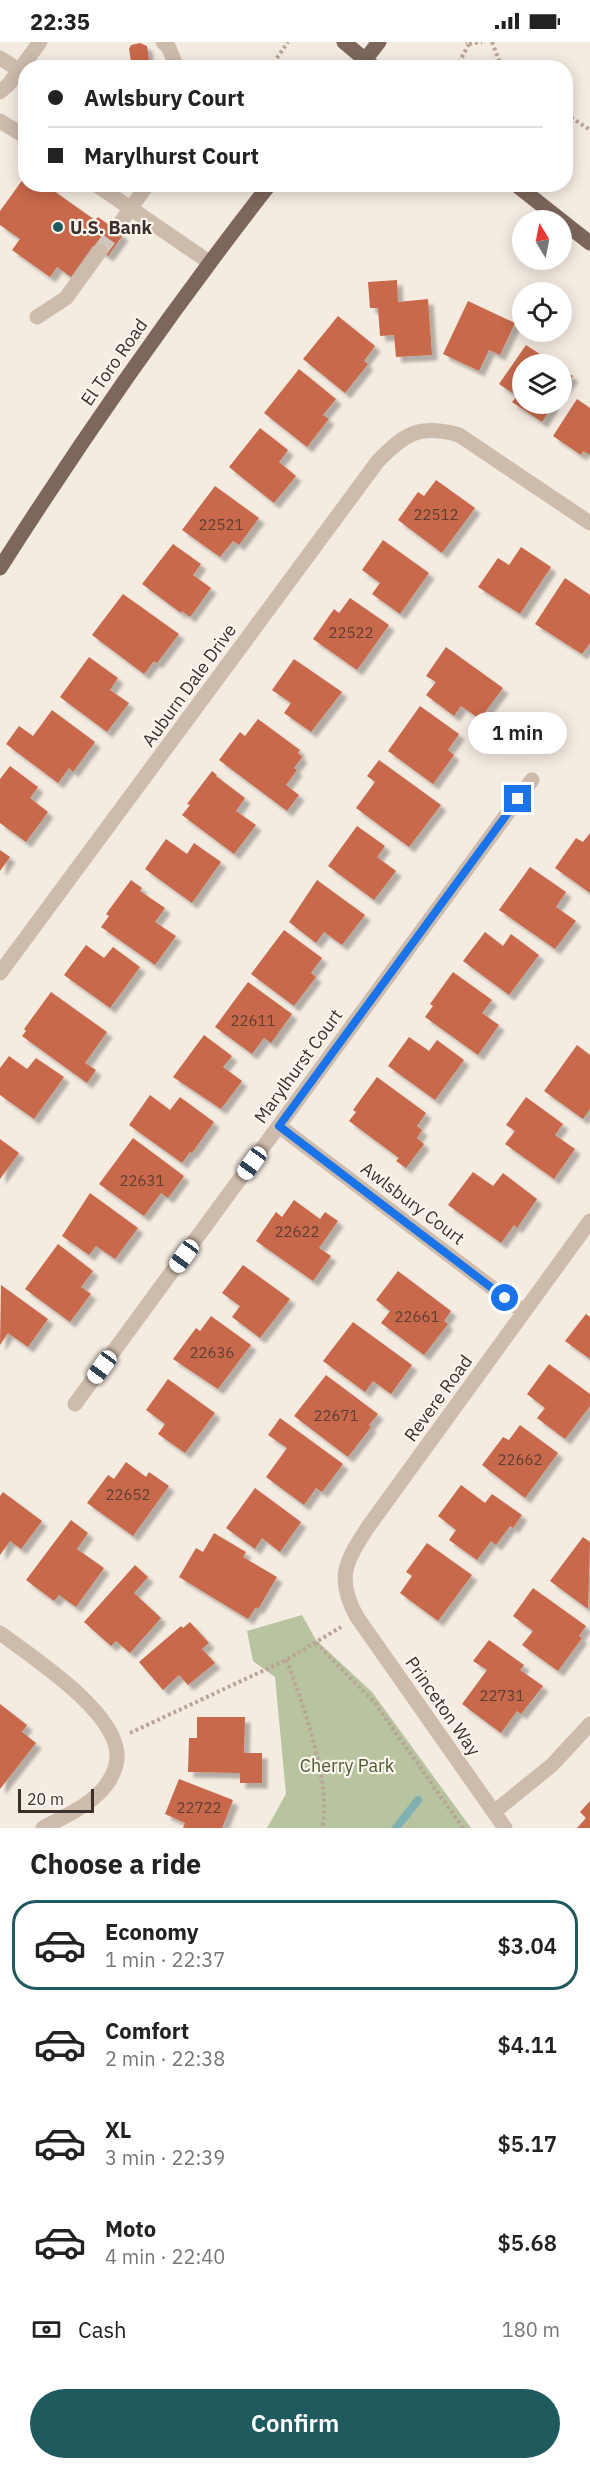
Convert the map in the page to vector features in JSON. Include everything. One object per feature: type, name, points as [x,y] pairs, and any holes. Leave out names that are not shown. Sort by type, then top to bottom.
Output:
[{"type":"main road","points":[[344,42],[361,60]]},
{"type":"main road","points":[[369,60],[380,42]]},
{"type":"main road","name":"El Toro Road","points":[[0,568],[80,444],[209,262],[264,192]]},
{"type":"main road","points":[[525,192],[590,243]]},
{"type":"street","points":[[26,60],[40,42]]},
{"type":"street","points":[[164,42],[174,60]]},
{"type":"street","points":[[0,58],[18,69]]},
{"type":"street","points":[[0,92],[18,71]]},
{"type":"street","points":[[0,121],[18,132]]},
{"type":"street","points":[[106,192],[209,262]]},
{"type":"street","points":[[116,229],[142,192]]},
{"type":"street","points":[[37,316],[66,298],[100,251]]},
{"type":"street","name":"Auburn Dale Drive","points":[[0,974],[378,461],[399,440],[420,431],[446,431],[459,435],[590,523]]},
{"type":"street","name":"Marylhurst Court","points":[[75,1404],[531,780]]},
{"type":"street","name":"Awlsbury Court","points":[[279,1126],[524,1312]]},
{"type":"street","name":"Revere Road","points":[[354,1612],[346,1595],[344,1580],[345,1566],[352,1551],[590,1221]]},
{"type":"street","name":"Princeton Way","points":[[354,1612],[505,1828]]},
{"type":"street","points":[[0,1633],[72,1687],[95,1712],[112,1738],[117,1753],[115,1769],[106,1785],[88,1802],[43,1828]]},
{"type":"street","points":[[494,1812],[552,1765],[590,1724]]},
{"type":"path","points":[[276,60],[288,42]]},
{"type":"path","points":[[460,60],[468,43],[482,42]]},
{"type":"path","points":[[492,42],[497,60]]},
{"type":"path","points":[[573,119],[590,130]]},
{"type":"path","points":[[112,1738],[286,1660],[316,1643],[354,1612]]},
{"type":"path","points":[[316,1643],[375,1703],[463,1828]]},
{"type":"path","points":[[286,1660],[305,1713],[324,1794],[325,1816],[322,1828]]},
{"type":"green space","name":"Cherry Park","points":[[302,1615],[316,1640],[372,1692],[471,1828],[267,1828],[286,1794],[275,1677],[253,1661],[247,1631]]},
{"type":"building","points":[[140,43],[147,46],[149,60],[131,60],[129,49],[131,45]]},
{"type":"building","name":"U.S. Bank","points":[[18,186],[18,192],[55,192],[95,220],[98,217],[123,235],[108,256],[93,246],[71,277],[57,267],[50,277],[12,250],[20,239],[0,225],[0,211]]},
{"type":"building","points":[[397,280],[398,302],[428,299],[432,355],[396,357],[394,335],[380,336],[378,308],[370,308],[368,282]]},
{"type":"building","points":[[468,301],[512,322],[512,329],[500,355],[489,350],[479,371],[443,354]]},
{"type":"building","points":[[338,316],[375,346],[364,361],[368,364],[345,393],[303,359]]},
{"type":"building","points":[[526,345],[540,354],[520,354]]},
{"type":"building","points":[[512,365],[512,393],[499,384]]},
{"type":"building","points":[[299,369],[336,399],[323,415],[329,419],[307,447],[264,413]]},
{"type":"building","points":[[577,399],[590,408],[590,455],[583,451],[581,455],[553,436],[567,414],[572,414],[572,407]]},
{"type":"building","points":[[530,414],[547,414],[542,422]]},
{"type":"building","points":[[260,428],[288,450],[279,462],[296,476],[274,503],[229,467]]},
{"type":"building","points":[[436,480],[475,508],[442,553],[398,520],[418,492],[424,496]]},
{"type":"building","points":[[215,486],[259,518],[239,545],[233,541],[220,557],[182,530]]},
{"type":"building","points":[[383,540],[429,573],[400,614],[372,594],[380,583],[362,570]]},
{"type":"building","points":[[173,544],[201,564],[193,575],[211,588],[190,617],[182,611],[181,613],[142,584]]},
{"type":"building","points":[[521,547],[551,567],[520,614],[478,587],[498,558],[509,565]]},
{"type":"building","points":[[565,578],[590,595],[590,643],[582,654],[535,624]]},
{"type":"building","points":[[123,594],[179,634],[157,663],[154,661],[144,674],[92,635]]},
{"type":"building","points":[[350,598],[389,625],[357,670],[313,639],[334,609],[339,613]]},
{"type":"building","points":[[446,647],[503,688],[480,719],[461,706],[454,716],[426,695],[436,682],[426,676]]},
{"type":"building","points":[[89,657],[118,678],[110,690],[129,703],[107,732],[60,697]]},
{"type":"building","points":[[294,659],[342,692],[311,732],[284,713],[291,703],[272,690]]},
{"type":"building","points":[[420,706],[459,734],[448,750],[454,755],[433,784],[388,751]]},
{"type":"building","points":[[52,710],[95,742],[73,772],[69,768],[58,783],[6,744],[19,726],[33,736]]},
{"type":"building","points":[[258,719],[300,750],[298,753],[302,757],[294,768],[297,770],[286,785],[299,795],[287,811],[219,760],[240,732],[245,736]]},
{"type":"building","points":[[379,760],[441,805],[409,847],[356,808],[375,782],[367,776]]},
{"type":"building","points":[[10,766],[38,787],[30,798],[48,812],[26,842],[0,823],[0,779]]},
{"type":"building","points":[[212,771],[245,798],[236,811],[256,825],[234,854],[182,815],[190,805],[187,804]]},
{"type":"building","points":[[357,826],[385,846],[377,857],[396,871],[374,900],[328,866]]},
{"type":"building","points":[[590,833],[590,893],[555,868],[576,838],[583,842]]},
{"type":"building","points":[[166,839],[187,854],[194,843],[221,862],[192,903],[145,869]]},
{"type":"building","points":[[0,850],[10,857],[0,871]]},
{"type":"building","points":[[530,867],[566,892],[556,907],[576,921],[555,949],[499,910]]},
{"type":"building","points":[[131,880],[142,888],[140,891],[165,908],[155,922],[176,936],[155,965],[101,927],[109,916],[106,914]]},
{"type":"building","points":[[317,880],[365,915],[342,945],[324,932],[316,943],[289,922]]},
{"type":"building","points":[[284,930],[322,958],[311,973],[316,977],[294,1006],[251,974]]},
{"type":"building","points":[[485,932],[503,946],[511,934],[539,955],[509,995],[463,961]]},
{"type":"building","points":[[86,945],[104,958],[113,947],[140,967],[110,1008],[64,975]]},
{"type":"building","points":[[453,972],[492,1000],[482,1013],[499,1025],[478,1055],[425,1017],[433,1006],[430,1004]]},
{"type":"building","points":[[248,982],[292,1014],[271,1043],[264,1038],[252,1054],[215,1027]]},
{"type":"building","points":[[51,992],[107,1032],[85,1063],[96,1070],[87,1083],[22,1036],[26,1031],[24,1029]]},
{"type":"building","points":[[204,1035],[232,1056],[223,1067],[242,1081],[221,1109],[173,1077]]},
{"type":"building","points":[[409,1037],[429,1051],[437,1040],[464,1060],[435,1100],[388,1066]]},
{"type":"building","points":[[577,1045],[590,1055],[590,1109],[583,1119],[544,1091]]},
{"type":"building","points":[[9,1056],[27,1069],[36,1058],[64,1077],[34,1119],[0,1095],[0,1068]]},
{"type":"building","points":[[377,1077],[426,1113],[417,1126],[422,1130],[417,1138],[424,1144],[406,1168],[396,1161],[399,1158],[349,1121],[356,1112],[353,1110]]},
{"type":"building","points":[[150,1095],[170,1110],[180,1097],[214,1122],[182,1163],[129,1125]]},
{"type":"building","points":[[526,1097],[563,1124],[555,1135],[575,1149],[554,1179],[505,1144],[515,1131],[506,1125]]},
{"type":"building","points":[[133,1138],[184,1176],[168,1198],[161,1193],[144,1216],[99,1184]]},
{"type":"building","points":[[0,1139],[19,1153],[0,1179]]},
{"type":"building","points":[[473,1172],[493,1186],[503,1173],[537,1199],[517,1228],[514,1225],[501,1243],[448,1205]]},
{"type":"building","points":[[90,1193],[138,1228],[115,1259],[96,1246],[89,1255],[62,1236]]},
{"type":"building","points":[[294,1200],[320,1219],[325,1212],[338,1221],[319,1248],[331,1256],[313,1281],[256,1241],[276,1212],[282,1217]]},
{"type":"building","points":[[58,1244],[93,1271],[81,1287],[91,1294],[70,1322],[25,1289]]},
{"type":"building","points":[[243,1265],[290,1299],[260,1338],[232,1317],[240,1306],[222,1293]]},
{"type":"building","points":[[398,1271],[451,1311],[444,1321],[448,1324],[424,1355],[381,1323],[390,1311],[376,1300]]},
{"type":"building","points":[[1,1285],[48,1319],[28,1347],[8,1333],[0,1345]]},
{"type":"building","points":[[586,1314],[590,1317],[590,1359],[565,1341]]},
{"type":"building","points":[[211,1316],[251,1345],[218,1389],[173,1359],[196,1328],[200,1331]]},
{"type":"building","points":[[353,1322],[412,1365],[391,1394],[373,1381],[365,1392],[323,1361]]},
{"type":"building","points":[[549,1364],[590,1394],[590,1406],[565,1439],[537,1418],[545,1408],[527,1394]]},
{"type":"building","points":[[326,1375],[378,1414],[348,1457],[294,1416]]},
{"type":"building","points":[[168,1379],[215,1413],[185,1453],[158,1434],[165,1424],[146,1410]]},
{"type":"building","points":[[280,1418],[343,1464],[322,1492],[316,1488],[304,1505],[266,1477],[287,1448],[268,1435]]},
{"type":"building","points":[[520,1425],[558,1453],[525,1498],[482,1465],[503,1437],[509,1440]]},
{"type":"building","points":[[126,1462],[146,1477],[149,1472],[169,1486],[133,1536],[87,1503],[108,1475],[114,1479]]},
{"type":"building","points":[[461,1485],[485,1503],[492,1494],[522,1515],[513,1528],[510,1526],[496,1545],[491,1541],[477,1560],[449,1540],[456,1530],[438,1516]]},
{"type":"building","points":[[255,1488],[301,1522],[280,1552],[262,1538],[255,1549],[226,1528]]},
{"type":"building","points":[[3,1492],[42,1521],[21,1549],[10,1541],[0,1555],[0,1496]]},
{"type":"building","points":[[71,1520],[88,1533],[77,1549],[104,1568],[76,1607],[59,1595],[54,1601],[26,1580]]},
{"type":"building","points":[[214,1533],[246,1552],[243,1557],[277,1577],[258,1609],[256,1607],[248,1619],[179,1577],[196,1548],[203,1552]]},
{"type":"building","points":[[583,1537],[590,1542],[588,1609],[550,1581]]},
{"type":"building","points":[[427,1543],[472,1575],[438,1621],[400,1593],[412,1576],[406,1572]]},
{"type":"building","points":[[135,1565],[148,1577],[134,1593],[161,1618],[130,1653],[116,1641],[111,1646],[84,1622]]},
{"type":"building","points":[[533,1588],[586,1626],[579,1636],[582,1638],[558,1671],[522,1645],[533,1631],[513,1616]]},
{"type":"building","points":[[190,1622],[209,1643],[202,1649],[215,1663],[188,1685],[179,1675],[163,1690],[139,1662],[181,1626],[183,1628]]},
{"type":"building","points":[[489,1640],[524,1665],[520,1670],[543,1686],[521,1714],[517,1711],[501,1733],[462,1704],[487,1670],[473,1661]]},
{"type":"building","points":[[0,1704],[27,1725],[22,1732],[36,1743],[0,1789]]},
{"type":"building","points":[[197,1717],[245,1717],[244,1753],[262,1753],[262,1783],[240,1783],[240,1773],[188,1772],[189,1738],[197,1738]]},
{"type":"building","points":[[179,1779],[233,1800],[222,1828],[183,1828],[185,1823],[165,1814]]},
{"type":"building","points":[[590,1801],[590,1828],[577,1828],[586,1818],[580,1812]]},
{"type":"waterway","points":[[396,1828],[418,1800]]},
{"type":"tunnel","points":[[100,251],[116,229]]},
{"type":"place","name":"U.S. Bank","points":[[58,227]]},
{"type":"route","points":[[505,1298],[279,1126],[518,799]]}]
